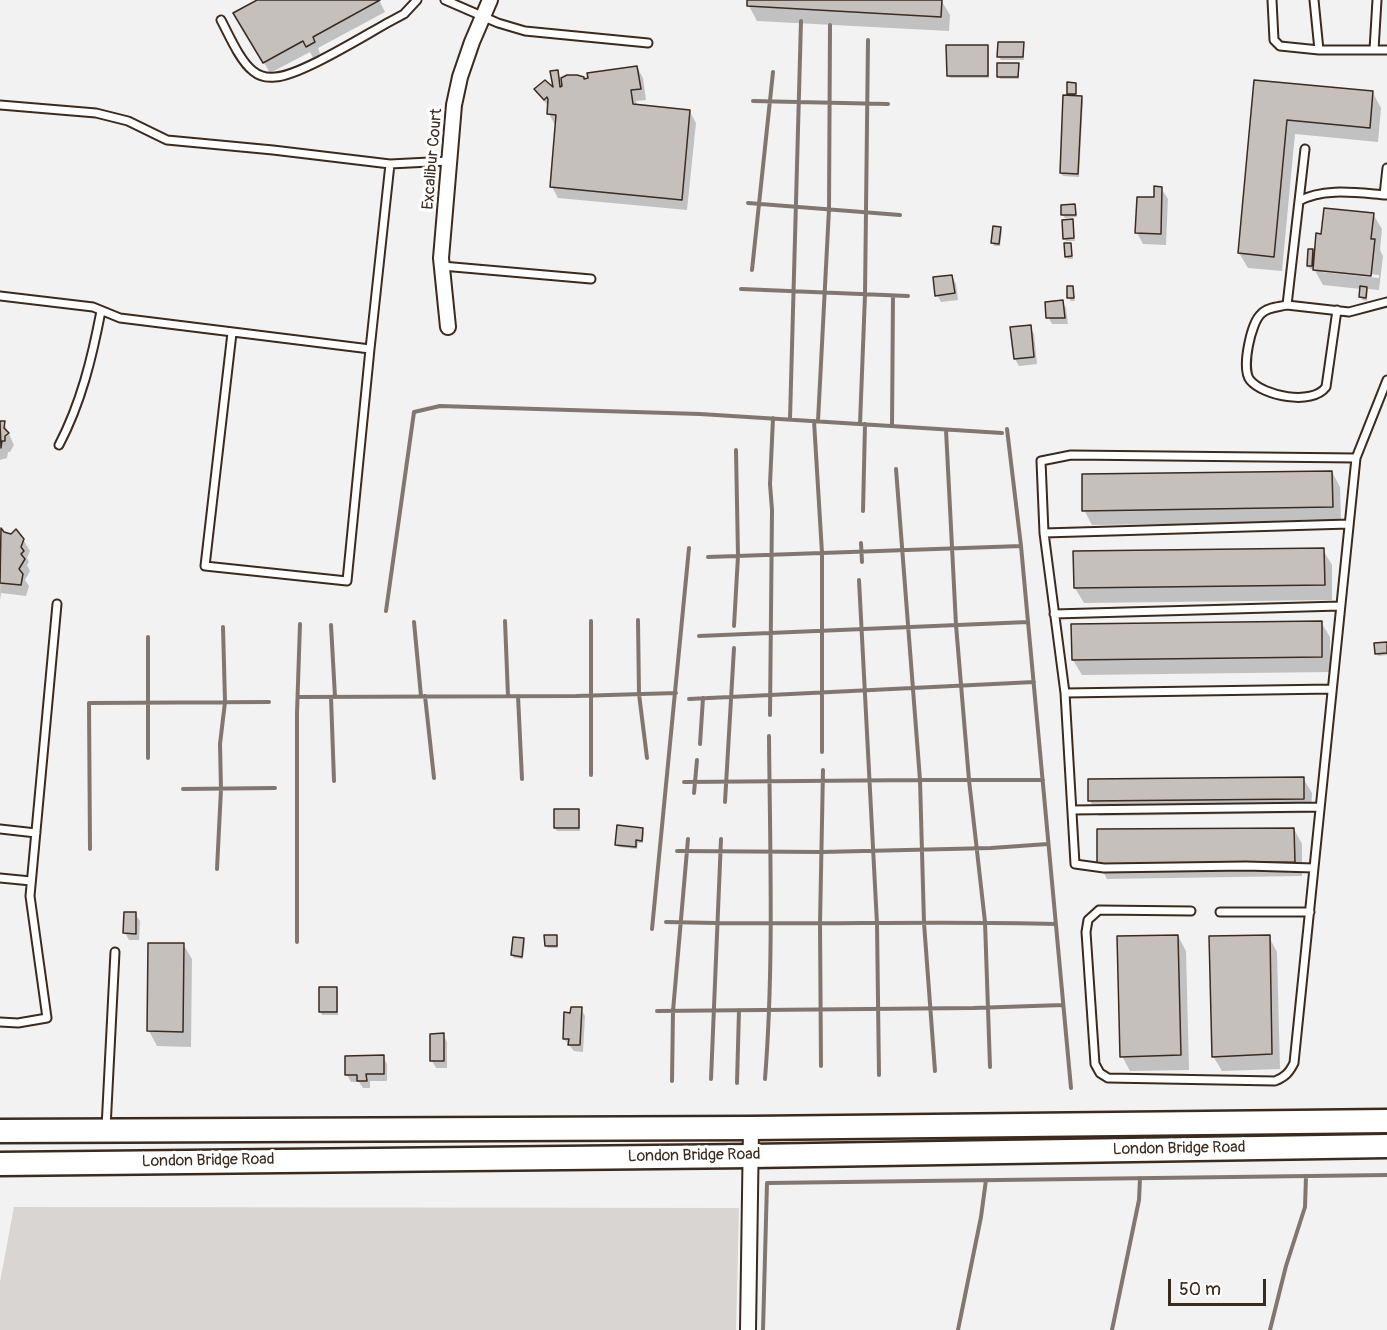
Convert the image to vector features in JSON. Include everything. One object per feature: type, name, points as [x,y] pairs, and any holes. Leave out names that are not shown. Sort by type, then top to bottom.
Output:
[{"type":"main road","name":"London Bridge Road","points":[[0,1131],[751,1128],[1387,1121]]},
{"type":"main road","points":[[284,1130],[285,1160]]},
{"type":"main road","name":"London Bridge Road","points":[[0,1164],[1387,1146]]},
{"type":"street","name":"Excalibur Court","points":[[448,327],[441,258],[454,105],[460,77],[490,0]]},
{"type":"street","points":[[748,1330],[751,1128]]},
{"type":"lane","points":[[221,20],[252,71],[263,76],[276,77],[296,72],[404,14],[417,0]]},
{"type":"lane","points":[[445,0],[525,31],[648,43]]},
{"type":"lane","points":[[1272,0],[1274,40],[1280,46],[1319,50],[1387,50]]},
{"type":"lane","points":[[1314,0],[1319,50]]},
{"type":"lane","points":[[1374,50],[1377,0]]},
{"type":"lane","points":[[0,105],[96,113],[128,120],[167,140],[390,164],[449,161]]},
{"type":"lane","points":[[1287,305],[1305,149]]},
{"type":"lane","points":[[232,333],[204,566],[347,582],[390,164]]},
{"type":"lane","points":[[1299,201],[1309,195],[1320,193],[1386,195],[1387,168]]},
{"type":"lane","points":[[442,267],[591,279]]},
{"type":"lane","points":[[0,296],[93,307],[120,318],[370,349]]},
{"type":"lane","points":[[1337,310],[1326,387],[1322,393],[1313,397],[1298,398],[1257,386],[1251,381],[1246,370],[1251,331],[1255,320],[1266,310],[1287,305],[1356,311],[1387,302]]},
{"type":"lane","points":[[58,445],[70,424],[81,394],[101,311]]},
{"type":"lane","points":[[1191,911],[1099,910],[1088,920],[1086,932],[1095,1065],[1100,1073],[1108,1078],[1275,1081],[1284,1078],[1294,1063],[1356,458],[1387,380]]},
{"type":"lane","points":[[1314,868],[1246,866],[1104,868],[1076,864],[1065,693],[1044,534],[1041,461],[1071,455],[1356,458]]},
{"type":"lane","points":[[1044,534],[1349,524]]},
{"type":"lane","points":[[0,1022],[18,1023],[47,1018],[30,896],[57,604]]},
{"type":"lane","points":[[1054,614],[1341,606]]},
{"type":"lane","points":[[1065,693],[1332,690]]},
{"type":"lane","points":[[1072,810],[1320,807]]},
{"type":"lane","points":[[0,829],[36,833]]},
{"type":"lane","points":[[0,878],[31,881]]},
{"type":"lane","points":[[1220,912],[1310,912]]},
{"type":"lane","points":[[106,1131],[115,952]]},
{"type":"shaded area","points":[[14,1207],[739,1208],[736,1330],[0,1330],[0,1282]]},
{"type":"building","points":[[257,0],[380,0],[313,37],[315,42],[306,47],[303,41],[263,63],[233,13]]},
{"type":"building","points":[[747,0],[942,0],[941,17],[747,6]]},
{"type":"building","points":[[998,42],[1024,42],[1023,57],[997,57]]},
{"type":"building","points":[[946,45],[988,45],[988,76],[947,76]]},
{"type":"building","points":[[997,63],[1019,63],[1018,77],[997,77]]},
{"type":"building","points":[[637,66],[641,89],[631,90],[633,104],[690,110],[682,200],[550,187],[556,115],[547,114],[547,97],[544,100],[534,89],[545,80],[553,87],[550,71],[558,70],[560,87],[562,86],[561,78],[567,75],[577,75],[584,79],[588,78],[587,73]]},
{"type":"building","points":[[1254,80],[1373,91],[1370,128],[1287,120],[1274,257],[1238,253]]},
{"type":"building","points":[[1067,82],[1076,83],[1076,94],[1067,94]]},
{"type":"building","points":[[1063,95],[1082,96],[1078,174],[1060,173]]},
{"type":"building","points":[[1154,186],[1162,187],[1161,234],[1135,233],[1137,197],[1154,197]]},
{"type":"building","points":[[1075,204],[1076,215],[1061,215],[1061,205]]},
{"type":"building","points":[[1324,208],[1374,213],[1371,239],[1375,239],[1371,276],[1313,270],[1316,233],[1321,234]]},
{"type":"building","points":[[1073,219],[1074,238],[1063,239],[1062,220]]},
{"type":"building","points":[[993,226],[1001,227],[999,244],[991,243]]},
{"type":"building","points":[[1064,243],[1071,243],[1072,256],[1065,257]]},
{"type":"building","points":[[1308,249],[1313,249],[1312,266],[1307,266]]},
{"type":"building","points":[[952,275],[955,293],[935,296],[933,277]]},
{"type":"building","points":[[1067,286],[1073,286],[1074,298],[1067,298]]},
{"type":"building","points":[[1360,286],[1367,287],[1366,298],[1359,297]]},
{"type":"building","points":[[1063,300],[1065,318],[1046,318],[1045,302]]},
{"type":"building","points":[[1031,325],[1034,357],[1014,359],[1010,327]]},
{"type":"building","points":[[0,421],[5,421],[4,428],[9,433],[5,436],[5,441],[2,441],[1,448]]},
{"type":"building","points":[[1332,471],[1333,507],[1082,511],[1082,474]]},
{"type":"building","points":[[1,528],[4,532],[11,534],[16,529],[24,539],[21,547],[24,551],[21,554],[25,559],[19,569],[23,574],[21,585],[0,583]]},
{"type":"building","points":[[1324,548],[1325,585],[1074,588],[1073,551]]},
{"type":"building","points":[[1322,621],[1322,657],[1072,660],[1071,624]]},
{"type":"building","points":[[1387,642],[1387,653],[1375,654],[1374,643]]},
{"type":"building","points":[[1304,777],[1304,799],[1088,801],[1088,779]]},
{"type":"building","points":[[554,809],[579,809],[579,828],[554,828]]},
{"type":"building","points":[[617,825],[643,828],[642,841],[636,840],[636,847],[615,845]]},
{"type":"building","points":[[1294,828],[1295,862],[1097,864],[1097,829]]},
{"type":"building","points":[[124,912],[136,912],[136,934],[123,933]]},
{"type":"building","points":[[544,935],[557,935],[557,946],[545,946]]},
{"type":"building","points":[[1178,935],[1181,1055],[1120,1057],[1117,936]]},
{"type":"building","points":[[1270,935],[1272,1054],[1212,1057],[1209,936]]},
{"type":"building","points":[[513,937],[524,938],[522,957],[511,955]]},
{"type":"building","points":[[148,943],[184,943],[183,1032],[147,1031]]},
{"type":"building","points":[[319,987],[337,987],[337,1012],[319,1012]]},
{"type":"building","points":[[571,1007],[582,1007],[580,1045],[568,1045],[569,1039],[563,1039],[564,1012],[570,1013]]},
{"type":"building","points":[[444,1033],[444,1061],[430,1061],[430,1034]]},
{"type":"building","points":[[384,1055],[384,1074],[366,1074],[367,1081],[357,1081],[357,1075],[345,1075],[345,1056]]},
{"type":"waterway","points":[[790,419],[801,21]]},
{"type":"waterway","points":[[818,421],[829,209],[830,25]]},
{"type":"waterway","points":[[860,424],[865,295],[868,40]]},
{"type":"waterway","points":[[752,270],[773,72]]},
{"type":"waterway","points":[[753,101],[888,104]]},
{"type":"waterway","points":[[748,203],[900,215]]},
{"type":"waterway","points":[[741,289],[908,296]]},
{"type":"waterway","points":[[892,426],[893,296]]},
{"type":"waterway","points":[[386,611],[414,412],[440,406],[700,414],[1002,433]]},
{"type":"waterway","points":[[770,715],[772,510],[770,484],[773,418]]},
{"type":"waterway","points":[[814,421],[822,553],[822,752]]},
{"type":"waterway","points":[[863,511],[865,424]]},
{"type":"waterway","points":[[708,557],[1021,546],[1007,429]]},
{"type":"waterway","points":[[946,430],[956,625],[969,780],[985,922],[990,1067]]},
{"type":"waterway","points":[[734,626],[738,556],[736,450]]},
{"type":"waterway","points":[[896,469],[920,780],[924,923],[935,1071]]},
{"type":"waterway","points":[[861,543],[862,562]]},
{"type":"waterway","points":[[1021,546],[1071,1088]]},
{"type":"waterway","points":[[652,929],[689,548]]},
{"type":"waterway","points":[[859,580],[877,924],[879,1075]]},
{"type":"waterway","points":[[638,620],[639,694],[647,758]]},
{"type":"waterway","points":[[505,621],[508,696]]},
{"type":"waterway","points":[[591,621],[591,775]]},
{"type":"waterway","points":[[414,622],[421,696]]},
{"type":"waterway","points":[[699,636],[1028,622]]},
{"type":"waterway","points":[[297,942],[297,713],[300,624]]},
{"type":"waterway","points":[[331,625],[335,697]]},
{"type":"waterway","points":[[217,869],[221,789],[220,744],[225,702],[223,627]]},
{"type":"waterway","points":[[148,637],[148,758]]},
{"type":"waterway","points":[[725,802],[734,648]]},
{"type":"waterway","points":[[689,699],[1034,682]]},
{"type":"waterway","points":[[298,697],[576,696],[676,693]]},
{"type":"waterway","points":[[425,696],[434,778]]},
{"type":"waterway","points":[[518,696],[522,779]]},
{"type":"waterway","points":[[331,697],[334,781]]},
{"type":"waterway","points":[[700,744],[703,698]]},
{"type":"waterway","points":[[90,849],[89,703],[269,702]]},
{"type":"waterway","points":[[765,1079],[770,951],[769,736]]},
{"type":"waterway","points":[[694,793],[697,760]]},
{"type":"waterway","points":[[821,1066],[820,924],[823,770]]},
{"type":"waterway","points":[[684,782],[1043,780]]},
{"type":"waterway","points":[[183,789],[275,788]]},
{"type":"waterway","points":[[672,1081],[673,1011],[688,839]]},
{"type":"waterway","points":[[711,1079],[721,839]]},
{"type":"waterway","points":[[677,851],[822,852],[991,848],[1048,844]]},
{"type":"waterway","points":[[666,922],[1056,924]]},
{"type":"waterway","points":[[657,1011],[1063,1005]]},
{"type":"waterway","points":[[737,1083],[739,1010]]},
{"type":"waterway","points":[[763,1330],[767,1183],[1387,1175]]},
{"type":"waterway","points":[[1270,1330],[1286,1266],[1305,1207],[1306,1176]]},
{"type":"waterway","points":[[1112,1330],[1139,1200],[1140,1178]]},
{"type":"waterway","points":[[958,1330],[981,1217],[986,1180]]}]
